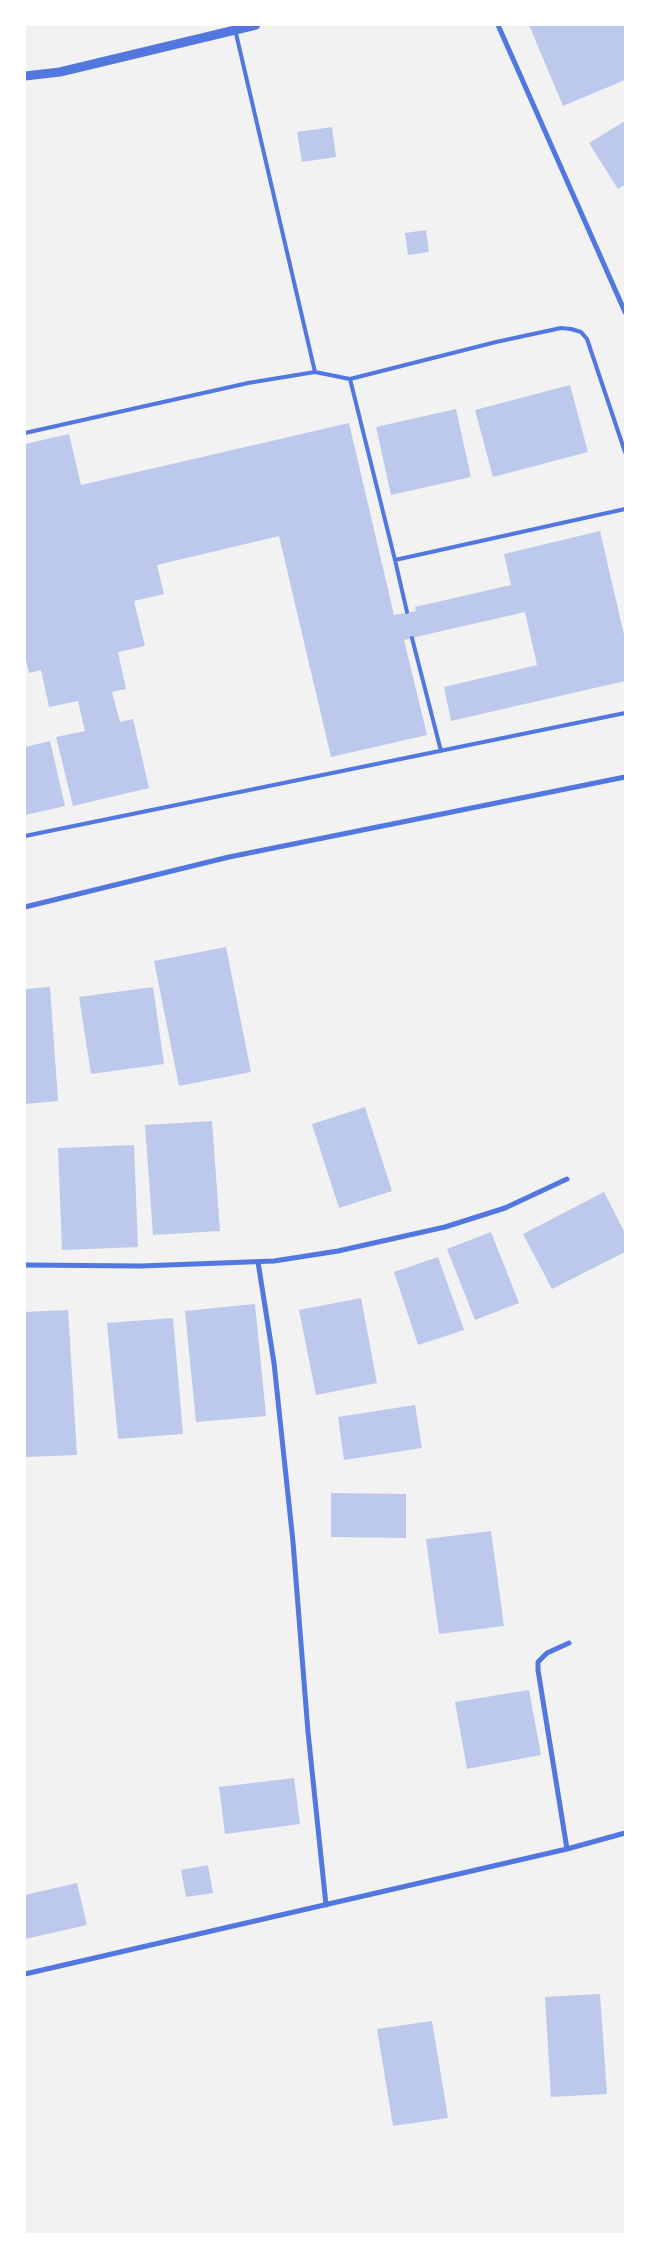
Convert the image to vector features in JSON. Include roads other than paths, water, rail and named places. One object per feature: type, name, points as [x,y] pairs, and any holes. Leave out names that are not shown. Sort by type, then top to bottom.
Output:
[{"type":"street","points":[[25,76],[60,72],[234,28],[256,25]]},
{"type":"street","points":[[498,25],[625,312]]},
{"type":"street","points":[[25,907],[229,856],[625,777]]},
{"type":"street","points":[[25,1265],[142,1266],[258,1262],[338,1251],[444,1227],[505,1208],[568,1179]]},
{"type":"street","points":[[258,1262],[274,1363],[293,1542],[308,1732],[326,1906]]},
{"type":"street","points":[[567,1849],[538,1662],[547,1653],[569,1643]]},
{"type":"street","points":[[25,1974],[567,1849],[625,1832]]},
{"type":"lane","points":[[234,28],[315,372]]},
{"type":"lane","points":[[25,433],[248,382],[315,372],[350,378],[561,328],[580,332],[587,340],[625,452]]},
{"type":"lane","points":[[350,378],[407,612]]},
{"type":"lane","points":[[395,560],[625,509]]},
{"type":"lane","points":[[412,638],[441,751]]},
{"type":"lane","points":[[25,836],[625,713]]}]
